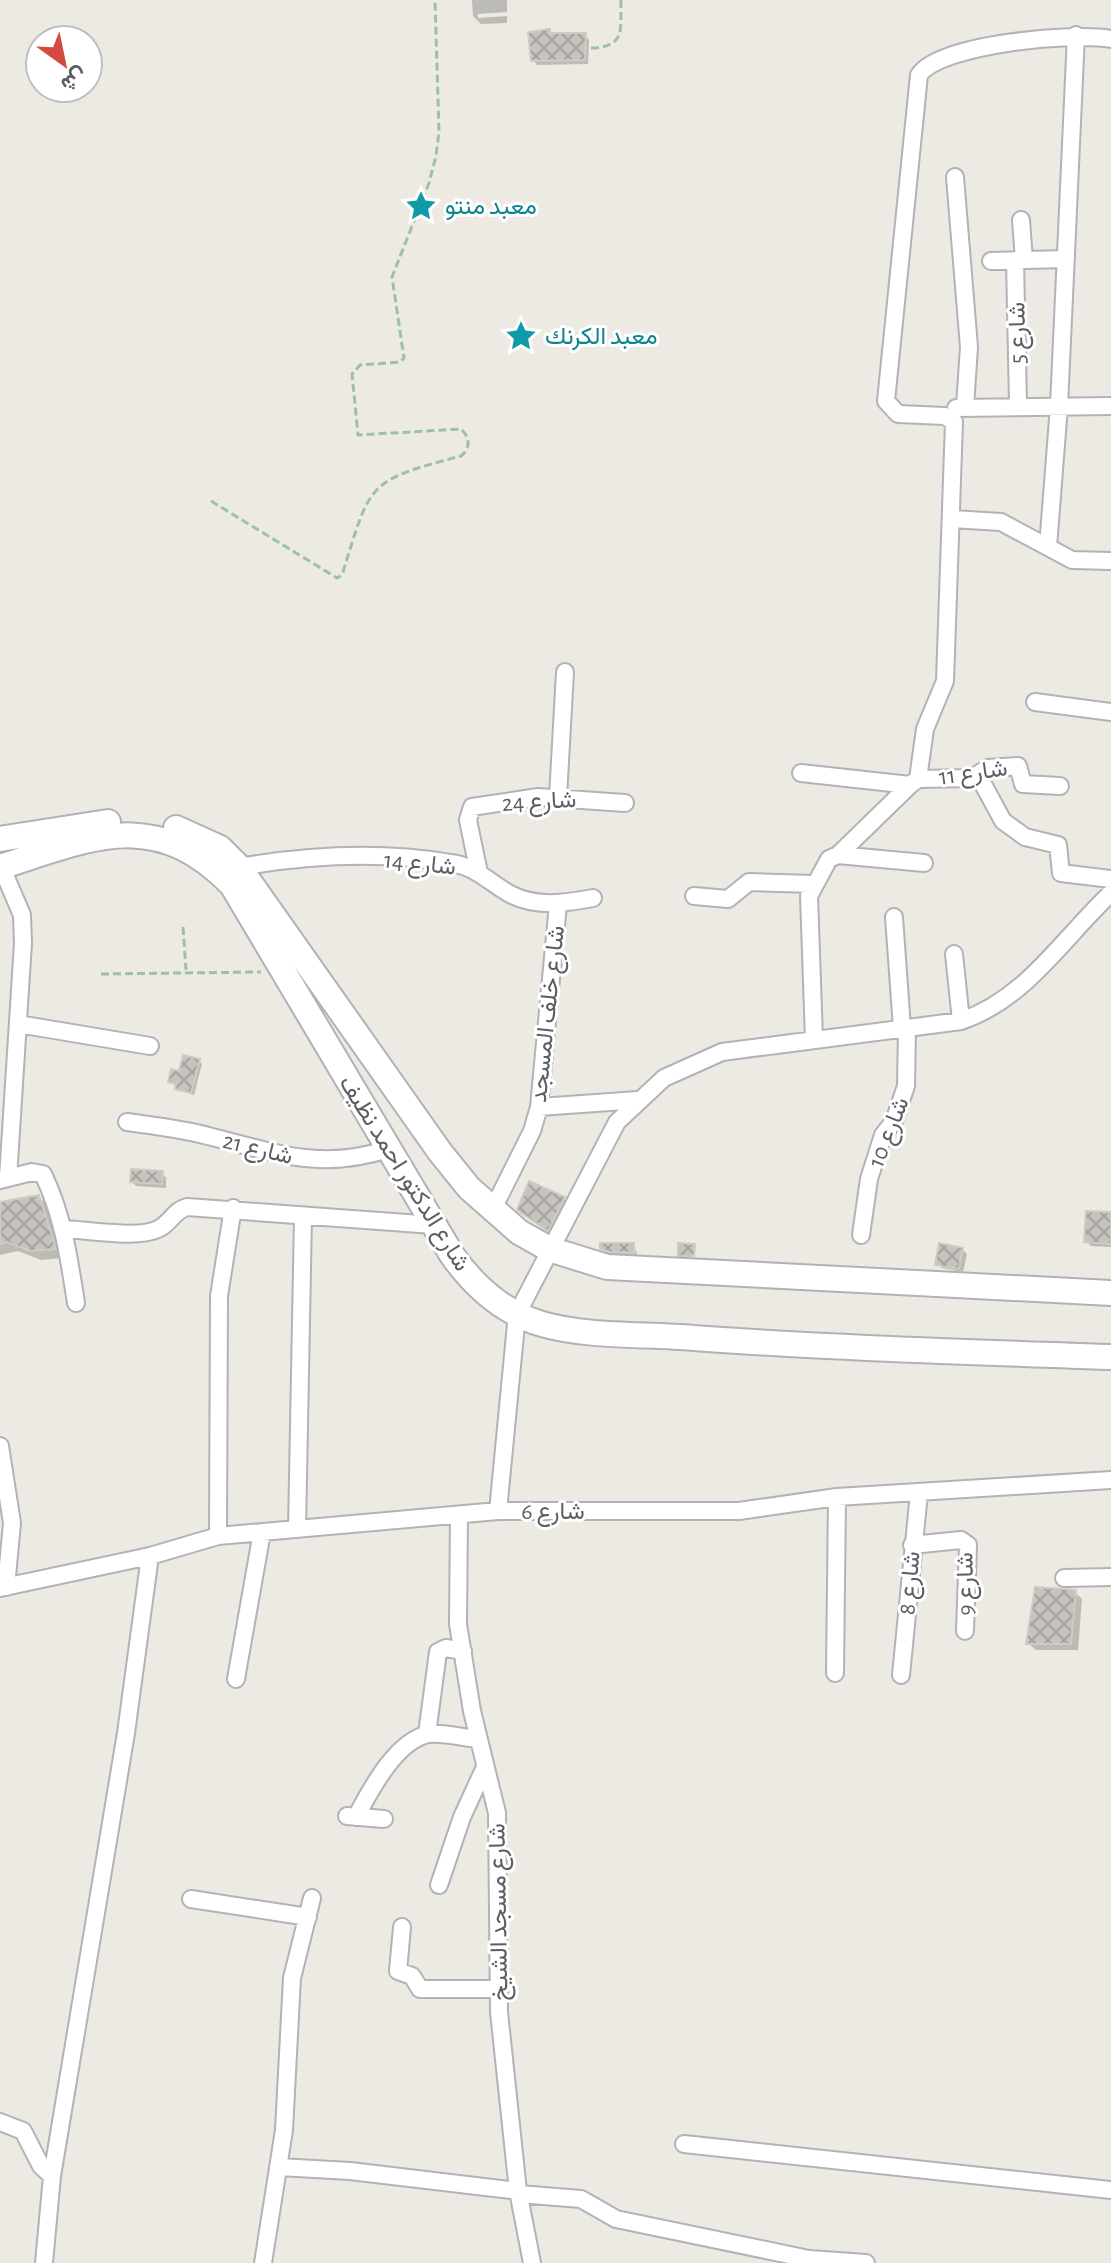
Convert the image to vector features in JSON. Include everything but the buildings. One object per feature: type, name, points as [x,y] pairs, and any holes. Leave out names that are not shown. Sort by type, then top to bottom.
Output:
[{"type":"main road","name":"شارع الدكتور احمد نظيف","points":[[0,839],[93,823],[157,823],[189,832],[220,848],[239,867],[440,1152],[492,1211],[549,1249],[607,1267],[1111,1293]]},
{"type":"main road","name":"شارع الدكتور احمد نظيف","points":[[0,866],[94,838],[125,834],[155,837],[184,847],[210,864],[232,885],[388,1149],[469,1278],[517,1314],[543,1324],[587,1330],[817,1347],[1111,1357]]},
{"type":"street","points":[[814,1039],[809,896],[829,859],[838,855],[914,782],[925,729],[945,681],[955,428],[951,417],[898,414],[886,401],[919,75],[935,60],[990,47],[1076,35],[1111,39]]},
{"type":"street","points":[[1048,547],[1059,406],[1076,35]]},
{"type":"street","points":[[955,177],[969,347],[965,406]]},
{"type":"street","name":"شارع 5","points":[[1018,405],[1021,220]]},
{"type":"street","points":[[991,261],[1066,259]]},
{"type":"street","points":[[945,416],[965,406],[1111,406]]},
{"type":"street","points":[[952,519],[1001,522],[1072,560],[1111,561]]},
{"type":"street","points":[[558,797],[565,672]]},
{"type":"street","points":[[1035,702],[1111,712]]},
{"type":"street","name":"شارع 11","points":[[801,773],[914,782],[978,775],[994,766],[1018,766],[1023,784],[1060,786]]},
{"type":"street","points":[[978,775],[1003,821],[1025,837],[1058,845],[1061,873],[1111,879]]},
{"type":"street","name":"شارع 24","points":[[479,873],[468,820],[472,807],[517,799],[558,797],[625,803]]},
{"type":"street","points":[[838,855],[924,863]]},
{"type":"street","name":"شارع 14","points":[[239,867],[299,857],[453,863],[479,873],[509,893],[533,902],[558,904],[593,898]]},
{"type":"street","points":[[0,866],[22,915],[4,1179],[32,1172],[43,1174],[56,1201],[64,1229],[76,1303]]},
{"type":"street","points":[[694,896],[728,899],[749,882],[814,884]]},
{"type":"street","points":[[498,1511],[517,1314],[599,1151],[617,1122],[638,1100],[664,1078],[722,1052],[961,1021],[1007,1000],[1111,893]]},
{"type":"street","name":"شارع خلف المسجد","points":[[492,1211],[532,1131],[539,1107],[558,904]]},
{"type":"street","name":"شارع 10","points":[[861,1235],[869,1179],[883,1135],[894,1121],[906,1086],[894,917]]},
{"type":"street","points":[[954,954],[961,1021]]},
{"type":"street","points":[[12,1035],[150,1046]]},
{"type":"street","points":[[539,1107],[638,1100]]},
{"type":"street","name":"شارع 21","points":[[127,1122],[175,1128],[257,1151],[316,1161],[364,1157],[388,1149]]},
{"type":"street","points":[[64,1229],[149,1233],[163,1226],[179,1209],[233,1208],[303,1217],[434,1225]]},
{"type":"street","points":[[218,1536],[219,1296],[233,1208]]},
{"type":"street","points":[[297,1529],[303,1217]]},
{"type":"street","points":[[0,1446],[12,1523],[3,1588]]},
{"type":"street","name":"شارع 6","points":[[3,1588],[150,1556],[218,1536],[498,1511],[739,1511],[837,1497],[1111,1480]]},
{"type":"street","name":"شارع 8","points":[[901,1675],[919,1493]]},
{"type":"street","points":[[835,1673],[837,1497]]},
{"type":"street","name":"شارع مسجد الشيخ","points":[[459,1515],[458,1624],[479,1739],[497,1813],[499,1989],[518,2192],[532,2263]]},
{"type":"street","points":[[236,1679],[262,1532]]},
{"type":"street","name":"شارع 9","points":[[912,1545],[961,1540],[968,1545],[965,1631]]},
{"type":"street","points":[[44,2263],[52,2176],[126,1733],[150,1556]]},
{"type":"street","points":[[1064,1578],[1111,1577]]},
{"type":"street","points":[[427,1734],[438,1652],[446,1648],[463,1651]]},
{"type":"street","points":[[384,1819],[351,1816],[379,1774],[396,1756],[427,1734],[479,1739]]},
{"type":"street","points":[[439,1885],[462,1817],[485,1767]]},
{"type":"street","points":[[263,2263],[279,2167],[292,1978],[312,1898]]},
{"type":"street","points":[[191,1899],[308,1917]]},
{"type":"street","points":[[402,1927],[398,1971],[412,1976],[420,1989],[499,1989]]},
{"type":"street","points":[[0,2122],[23,2131],[41,2166],[52,2176]]},
{"type":"street","points":[[684,2144],[1111,2190]]},
{"type":"street","points":[[279,2167],[350,2171],[581,2199],[616,2219],[809,2259],[866,2263]]},
{"type":"path","points":[[211,501],[337,578],[342,575],[362,508],[383,482],[397,473],[461,456],[468,448],[468,437],[461,429],[358,435],[352,374],[360,365],[400,362],[404,358],[392,277],[429,183],[436,156],[439,132],[435,0]]},
{"type":"path","points":[[591,48],[608,48],[619,37],[621,0]]},
{"type":"path","points":[[183,927],[186,970]]},
{"type":"path","points":[[101,974],[186,970],[285,973]]},
{"type":"place","name":"معبد منتو","points":[[421,206]]},
{"type":"place","name":"معبد الكرنك","points":[[521,336]]}]
